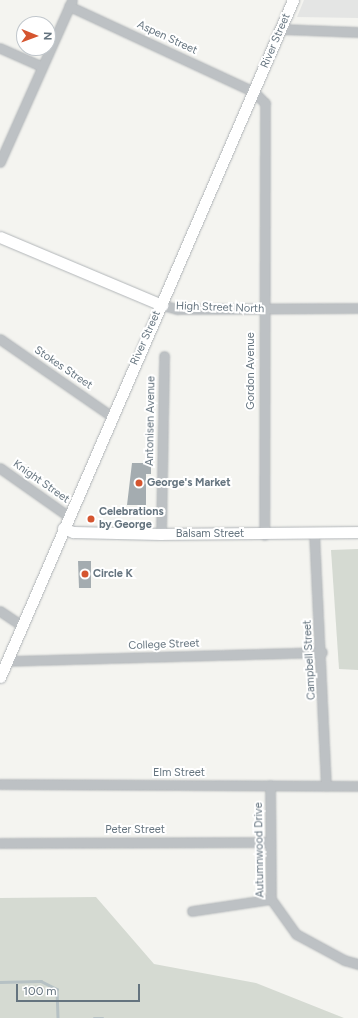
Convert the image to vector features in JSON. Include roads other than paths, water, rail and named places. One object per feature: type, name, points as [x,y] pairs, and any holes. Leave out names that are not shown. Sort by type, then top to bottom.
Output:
[{"type":"main road","name":"River Street","points":[[0,677],[111,416],[162,305],[293,0]]},
{"type":"main road","name":"High Street North","points":[[0,237],[162,305]]},
{"type":"main road","name":"Balsam Street","points":[[63,528],[73,532],[161,534],[264,535],[314,532],[358,532]]},
{"type":"street","points":[[0,162],[41,66],[71,3]]},
{"type":"street","name":"Aspen Street","points":[[71,3],[254,92]]},
{"type":"street","points":[[281,29],[358,32]]},
{"type":"street","points":[[0,48],[41,66]]},
{"type":"street","name":"Gordon Avenue","points":[[254,92],[265,103],[262,310],[264,535]]},
{"type":"street","name":"High Street North","points":[[162,305],[178,309],[262,310],[358,308]]},
{"type":"street","name":"Stokes Street","points":[[0,339],[111,416]]},
{"type":"street","name":"Antonisen Avenue","points":[[161,534],[164,356]]},
{"type":"street","name":"Knight Street","points":[[0,468],[68,516]]},
{"type":"street","name":"Campbell Street","points":[[314,532],[322,652],[326,786]]},
{"type":"street","points":[[0,611],[22,626]]},
{"type":"street","name":"College Street","points":[[7,661],[322,652]]},
{"type":"street","name":"Elm Street","points":[[0,784],[358,786]]},
{"type":"street","name":"Autumnwood Drive","points":[[270,785],[271,899],[296,934],[344,960],[358,964]]},
{"type":"street","name":"Peter Street","points":[[0,843],[270,842]]},
{"type":"street","points":[[192,910],[271,899]]},
{"type":"waterway","points":[[0,982],[41,981],[57,989],[58,1018]]},
{"type":"waterway","points":[[94,1018],[103,1018]]},
{"type":"place","name":"George's Market","points":[[139,483]]},
{"type":"place","name":"Celebrations by George","points":[[91,519]]},
{"type":"place","name":"Circle K","points":[[85,574]]}]
